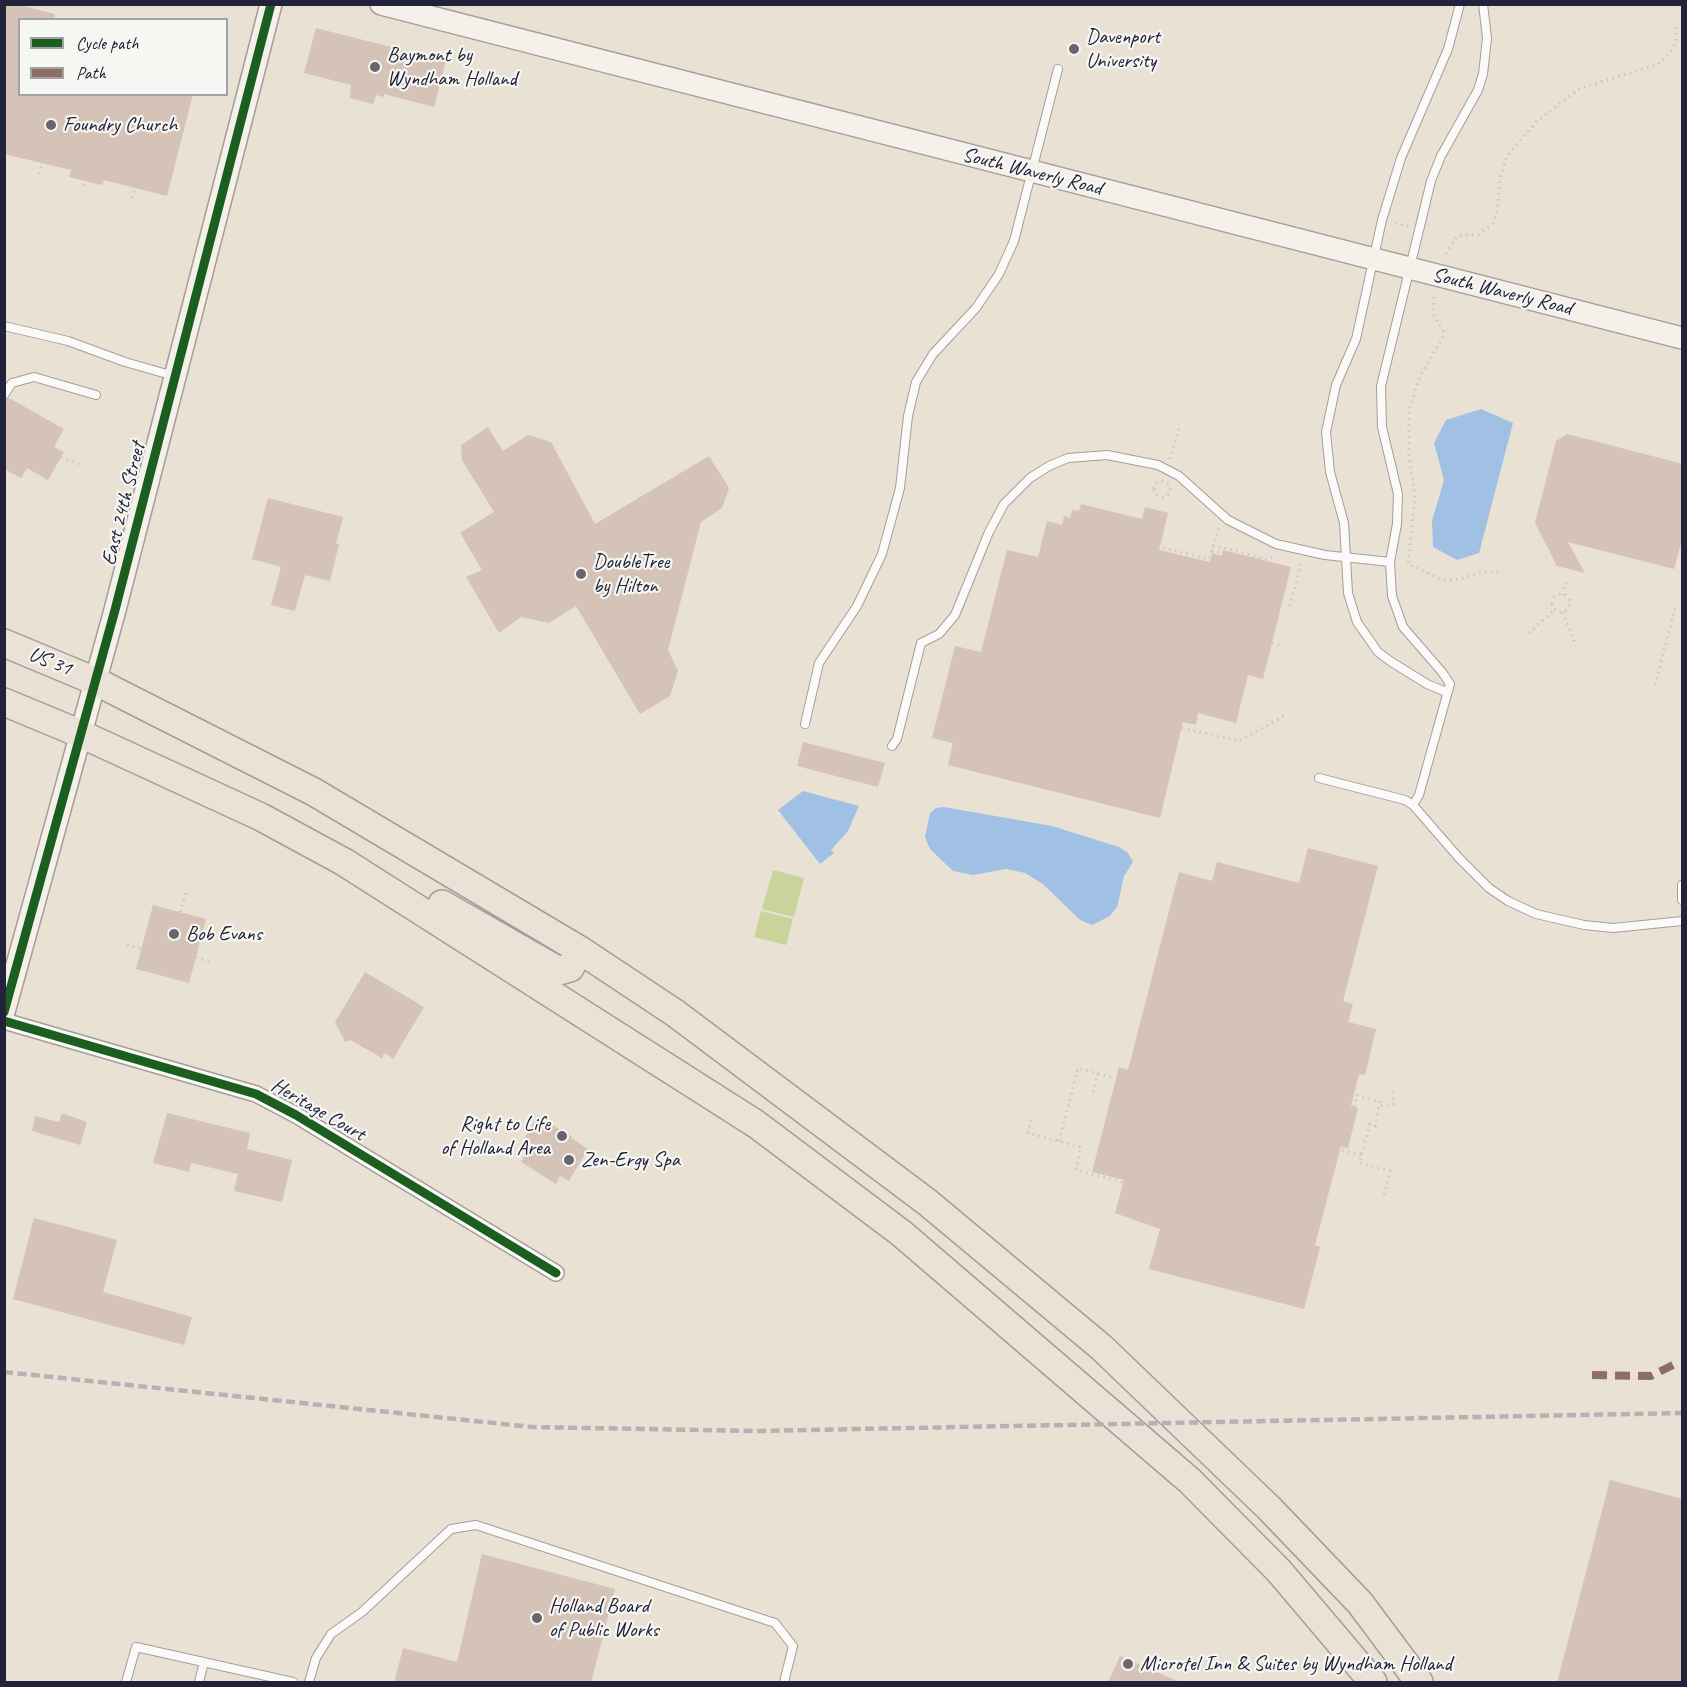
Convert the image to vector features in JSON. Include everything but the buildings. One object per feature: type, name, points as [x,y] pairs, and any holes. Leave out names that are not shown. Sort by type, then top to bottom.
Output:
[{"type":"highway","name":"US 31","points":[[4,643],[95,681],[314,792],[580,950],[675,1013],[927,1202],[1101,1347],[1269,1508],[1360,1603],[1419,1683]]},
{"type":"highway","points":[[4,702],[81,734],[261,817],[344,862],[756,1124],[901,1233],[1190,1481],[1279,1571],[1373,1683]]},
{"type":"highway","points":[[344,862],[372,864],[560,971],[570,968],[580,950]]},
{"type":"main road","name":"East 24th Street","points":[[4,1012],[10,966],[81,734],[271,4]]},
{"type":"main road","name":"South Waverly Road","points":[[381,4],[1683,338]]},
{"type":"street","name":"Heritage Court","points":[[4,1021],[256,1094],[296,1115],[556,1273]]},
{"type":"lane","points":[[1448,688],[1399,668],[1378,652],[1367,639],[1351,604],[1344,523],[1327,452],[1327,416],[1336,385],[1356,339],[1382,220],[1401,158],[1448,49],[1460,4]]},
{"type":"lane","points":[[1448,688],[1403,627],[1392,596],[1390,562],[1397,524],[1398,494],[1382,428],[1381,386],[1431,181],[1441,156],[1478,90],[1483,74],[1487,38],[1483,4]]},
{"type":"lane","points":[[805,724],[805,715],[819,663],[857,606],[882,554],[900,488],[908,416],[915,382],[933,354],[976,308],[999,273],[1014,241],[1058,69]]},
{"type":"lane","points":[[4,326],[68,341],[125,362],[176,376]]},
{"type":"lane","points":[[4,395],[12,383],[34,377],[96,395]]},
{"type":"lane","points":[[892,746],[897,739],[921,644],[939,634],[955,615],[989,532],[1004,504],[1013,492],[1049,466],[1068,458],[1107,455],[1158,465],[1179,476],[1228,520],[1275,544],[1347,558],[1390,562]]},
{"type":"lane","points":[[1413,805],[1419,795],[1448,688]]},
{"type":"lane","points":[[1319,778],[1405,800],[1413,805],[1459,858],[1489,888],[1536,914],[1584,925],[1613,928],[1683,921]]},
{"type":"lane","points":[[1683,885],[1683,900]]},
{"type":"lane","points":[[309,1683],[316,1658],[331,1634],[362,1612],[451,1529],[476,1525],[775,1623],[793,1646],[784,1683]]},
{"type":"lane","points":[[126,1683],[136,1647],[293,1683]]},
{"type":"lane","points":[[199,1683],[204,1662]]},
{"type":"path","points":[[1446,254],[1457,236],[1479,234],[1493,223],[1497,211],[1500,180],[1507,156],[1536,122],[1580,88],[1657,65],[1670,53],[1675,44],[1677,35],[1675,27]]},
{"type":"path","points":[[39,174],[42,163]]},
{"type":"path","points":[[132,198],[135,188]]},
{"type":"path","points":[[1395,223],[1412,227]]},
{"type":"path","points":[[1434,297],[1433,314],[1443,331],[1443,338],[1419,376],[1409,410],[1409,456],[1415,495],[1408,564],[1443,580],[1458,579],[1489,571],[1503,573]]},
{"type":"path","points":[[1170,461],[1179,428]]},
{"type":"path","points":[[61,457],[78,464]]},
{"type":"path","points":[[1164,481],[1170,486],[1170,491],[1168,495],[1160,497],[1155,488],[1159,482],[1164,481]]},
{"type":"path","points":[[1163,548],[1209,559],[1219,527]]},
{"type":"path","points":[[1213,545],[1266,559],[1274,557]]},
{"type":"path","points":[[1212,550],[1220,552],[1219,546]]},
{"type":"path","points":[[1290,606],[1301,564]]},
{"type":"path","points":[[1563,594],[1566,582]]},
{"type":"path","points":[[1554,610],[1553,598],[1563,594]]},
{"type":"path","points":[[1554,610],[1563,612],[1569,608],[1570,603],[1563,594]]},
{"type":"path","points":[[1655,685],[1675,608]]},
{"type":"path","points":[[1529,633],[1554,610]]},
{"type":"path","points":[[1563,612],[1576,646]]},
{"type":"path","points":[[1272,643],[1280,645]]},
{"type":"path","points":[[1182,728],[1239,741],[1284,716]]},
{"type":"path","points":[[180,912],[186,893]]},
{"type":"path","points":[[127,945],[141,949]]},
{"type":"path","points":[[196,957],[208,961]]},
{"type":"path","points":[[1059,1142],[1078,1068],[1114,1078]]},
{"type":"path","points":[[1093,1092],[1098,1073]]},
{"type":"path","points":[[1381,1106],[1394,1104],[1393,1090]]},
{"type":"path","points":[[1354,1107],[1357,1095],[1380,1102],[1375,1126],[1370,1124],[1359,1163],[1390,1171],[1384,1195]]},
{"type":"path","points":[[1031,1120],[1028,1133],[1081,1148],[1076,1170],[1132,1185]]},
{"type":"path","points":[[1342,1150],[1361,1155]]},
{"type":"green space","points":[[773,870],[804,878],[794,917],[762,909]]},
{"type":"green space","points":[[761,911],[793,919],[786,945],[754,937]]},
{"type":"water","points":[[1481,409],[1513,423],[1479,553],[1457,560],[1433,547],[1432,521],[1444,480],[1434,443],[1446,420]]},
{"type":"water","points":[[803,791],[859,806],[848,831],[831,850],[834,853],[820,864],[778,810]]},
{"type":"water","points":[[944,807],[1052,826],[1119,847],[1128,853],[1133,862],[1124,876],[1117,907],[1110,916],[1092,925],[1080,920],[1043,884],[1025,873],[1006,869],[973,875],[953,871],[930,849],[925,837],[930,813],[936,808]]},
{"type":"railway","points":[[4,1372],[532,1427],[755,1431],[1682,1413]]},
{"type":"marked path","points":[[1592,1375],[1651,1376],[1673,1365]]},
{"type":"cycle path","points":[[4,1012],[115,610],[271,4]]},
{"type":"cycle path","points":[[4,1021],[256,1094],[296,1115],[556,1273]]},
{"type":"place","name":"Davenport University","points":[[1074,49]]},
{"type":"place","name":"Baymont by Wyndham Holland","points":[[375,67]]},
{"type":"place","name":"Foundry Church","points":[[51,125]]},
{"type":"place","name":"DoubleTree by Hilton","points":[[581,574]]},
{"type":"place","name":"Bob Evans","points":[[174,934]]},
{"type":"place","name":"Right to Life of Holland Area","points":[[562,1136]]},
{"type":"place","name":"Zen-Ergy Spa","points":[[569,1160]]},
{"type":"place","name":"Holland Board of Public Works","points":[[537,1618]]},
{"type":"place","name":"Microtel Inn & Suites by Wyndham Holland","points":[[1128,1664]]}]
